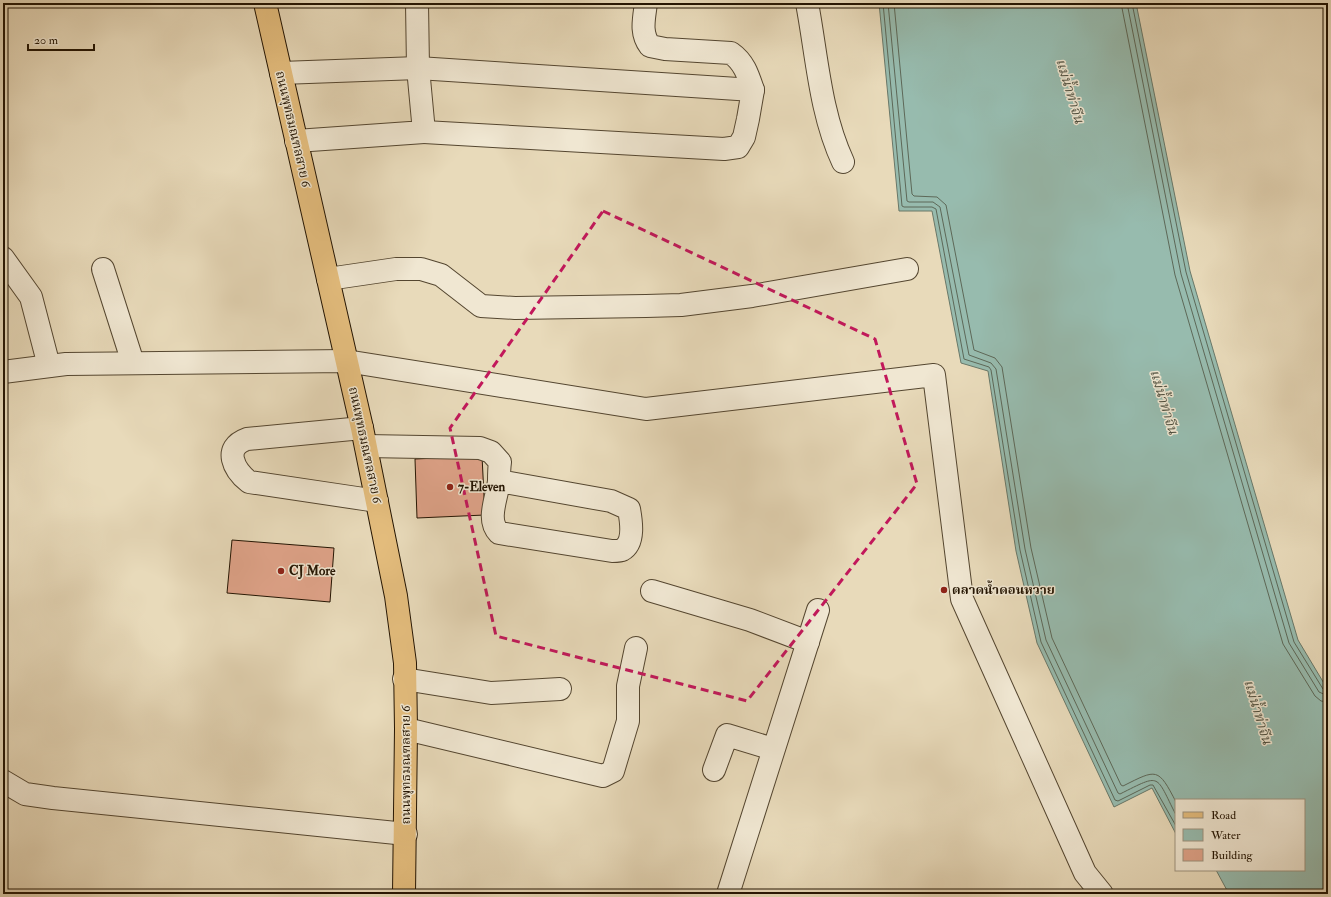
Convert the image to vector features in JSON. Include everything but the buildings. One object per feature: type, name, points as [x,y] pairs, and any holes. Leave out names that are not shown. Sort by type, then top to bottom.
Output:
[{"type":"main road","name":"ถนนพุทธมณฑลสาย 6","points":[[265,3],[364,437],[396,596],[405,663],[406,834],[404,894]]},
{"type":"street","points":[[417,3],[418,68],[424,132]]},
{"type":"street","points":[[296,141],[424,132],[724,149],[738,147],[744,137],[753,90],[745,69],[738,58],[731,53],[664,49],[650,46],[646,41],[643,27],[646,3]]},
{"type":"street","points":[[806,3],[827,118],[834,142],[843,162]]},
{"type":"street","points":[[281,73],[418,68],[753,90]]},
{"type":"street","points":[[3,258],[31,297],[49,366]]},
{"type":"street","points":[[103,269],[133,363]]},
{"type":"street","points":[[328,279],[396,269],[420,269],[441,275],[481,306],[515,308],[646,306],[724,300],[907,269]]},
{"type":"street","points":[[3,372],[66,364],[346,361],[646,408],[934,375],[962,600],[1085,873],[1102,894]]},
{"type":"street","points":[[377,501],[249,482],[240,475],[232,461],[234,448],[240,441],[247,439],[364,437],[480,448],[491,452],[500,462],[499,481],[492,514],[494,528],[499,533],[612,552],[622,550],[629,543],[631,528],[629,509],[621,505],[611,501],[499,481]]},
{"type":"street","points":[[652,590],[750,620],[808,642]]},
{"type":"street","points":[[728,894],[818,610]]},
{"type":"street","points":[[406,729],[603,776],[613,771],[628,721],[628,686],[636,648]]},
{"type":"street","points":[[404,679],[491,694],[560,689]]},
{"type":"street","points":[[714,770],[727,735],[773,749]]},
{"type":"street","points":[[3,781],[25,794],[53,798],[406,834]]},
{"type":"highlighted area","points":[[603,211],[875,339],[917,484],[747,701],[496,636],[450,428]]},
{"type":"water","name":"แม่น้ำท่าจีน","points":[[879,3],[1136,3],[1190,271],[1298,640],[1328,690],[1328,894],[1229,894],[1217,871],[1305,871],[1305,799],[1175,799],[1175,832],[1152,788],[1114,807],[1037,643],[1016,551],[988,371],[961,363],[932,211],[899,211]]},
{"type":"place","name":"7-Eleven","points":[[450,487]]},
{"type":"place","name":"CJ More","points":[[281,571]]},
{"type":"place","name":"ตลาดน้ำดอนหวาย","points":[[944,590]]}]
